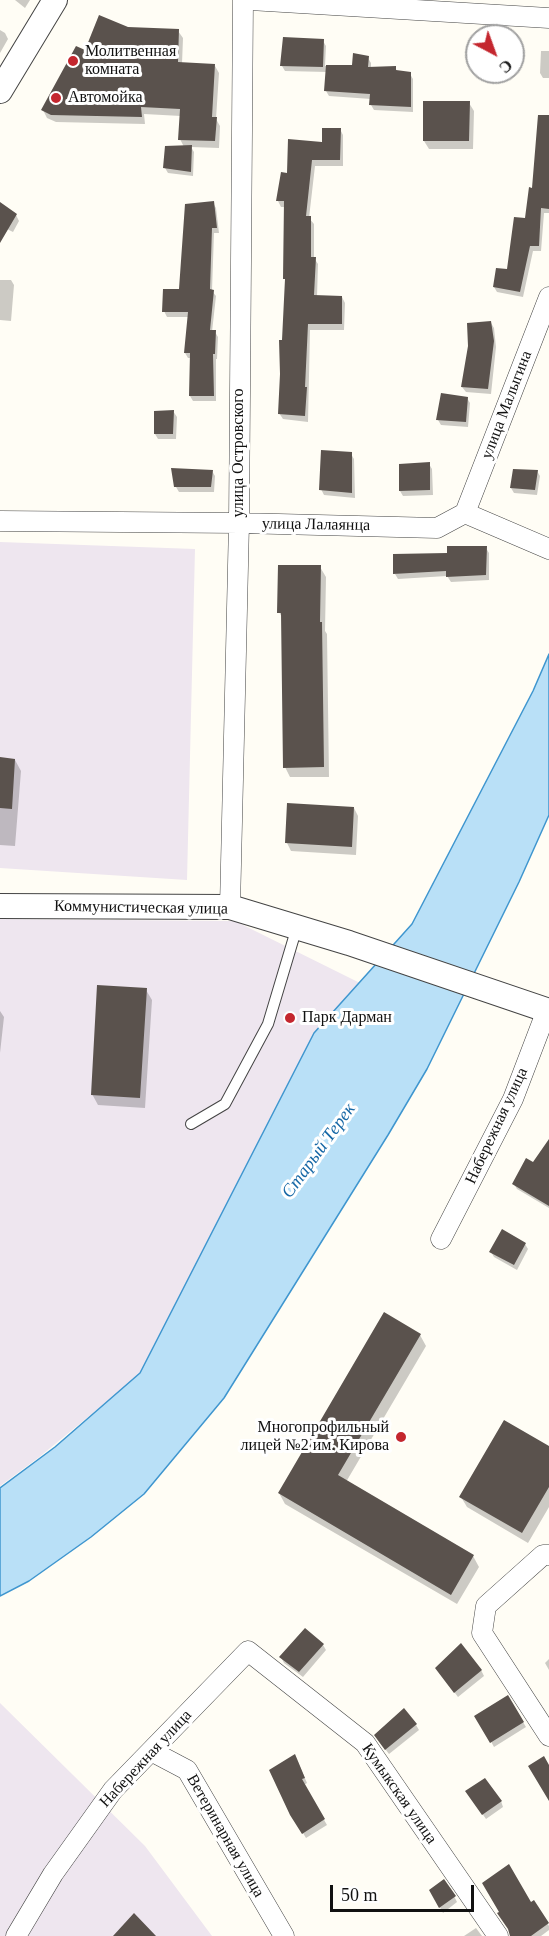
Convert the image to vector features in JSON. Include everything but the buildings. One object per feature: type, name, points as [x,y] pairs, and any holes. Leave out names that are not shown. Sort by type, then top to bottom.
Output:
[{"type":"street","points":[[0,91],[55,0]]},
{"type":"street","name":"улица Островского","points":[[230,907],[239,523],[243,0]]},
{"type":"street","points":[[250,0],[549,18]]},
{"type":"street","name":"улица Малыгина","points":[[465,513],[549,297]]},
{"type":"street","points":[[465,513],[549,549]]},
{"type":"street","name":"улица Лалаянца","points":[[0,521],[239,523],[437,528],[465,513]]},
{"type":"street","name":"Коммунистическая улица","points":[[0,906],[230,907],[349,943],[548,1011]]},
{"type":"street","name":"Набережная улица","points":[[441,1239],[513,1099],[548,1011]]},
{"type":"street","points":[[549,1555],[543,1555],[486,1606],[482,1633],[549,1736]]},
{"type":"street","name":"Набережная улица","points":[[16,1936],[53,1874],[113,1790],[248,1651]]},
{"type":"street","name":"Кумыкская улица","points":[[248,1651],[365,1743],[498,1936]]},
{"type":"street","name":"Ветеринарная улица","points":[[151,1751],[187,1770],[284,1936]]},
{"type":"lane","points":[[190,1124],[225,1104],[268,1024],[297,927]]},
{"type":"shaded area","points":[[0,542],[195,549],[187,880],[0,868]]},
{"type":"shaded area","points":[[0,919],[235,921],[360,983],[315,1033],[138,1376],[0,1486]]},
{"type":"shaded area","points":[[0,1703],[145,1846],[212,1936],[0,1936]]},
{"type":"water","name":"Старый Терек","points":[[549,654],[549,815],[519,882],[427,1069],[224,1398],[144,1494],[91,1537],[29,1581],[0,1596],[0,1488],[55,1447],[140,1373],[314,1033],[412,924],[533,691]]},
{"type":"place","name":"Молитвенная комната","points":[[73,61]]},
{"type":"place","name":"Автомойка","points":[[56,98]]},
{"type":"place","name":"Парк Дарман","points":[[290,1018]]},
{"type":"place","name":"Многопрофильный лицей №2 им. Кирова","points":[[401,1437]]}]
